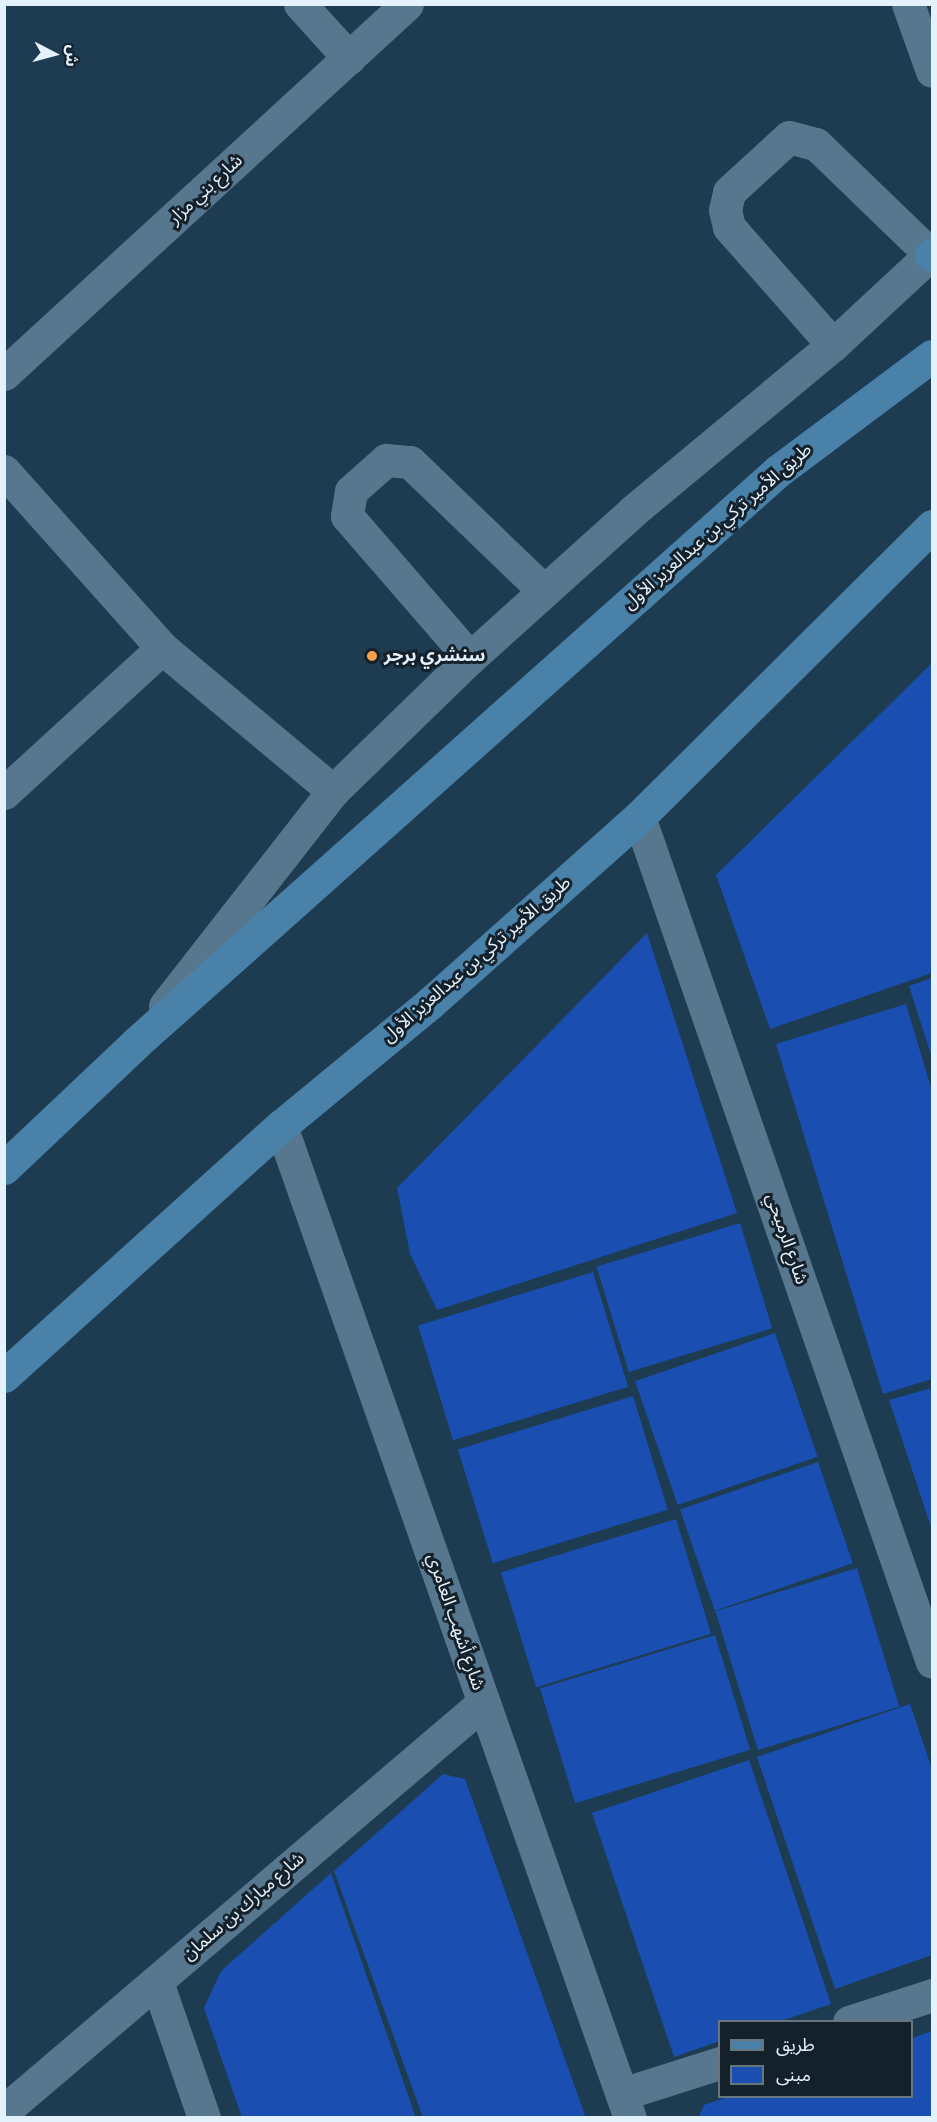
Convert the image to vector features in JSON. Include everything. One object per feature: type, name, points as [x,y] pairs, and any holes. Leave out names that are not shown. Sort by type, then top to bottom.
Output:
[{"type":"main road","name":"طريق الأمير تركي بن عبدالعزيز الأول","points":[[4,1168],[136,1043],[778,471],[933,356]]},
{"type":"main road","name":"طريق الأمير تركي بن عبدالعزيز الأول","points":[[4,1376],[281,1126],[429,1004],[639,817],[933,526]]},
{"type":"street","points":[[300,4],[349,58]]},
{"type":"street","name":"شارع بني مزار","points":[[4,374],[407,4]]},
{"type":"street","points":[[908,4],[933,71]]},
{"type":"street","points":[[136,1043],[333,791],[470,658],[544,591],[832,345],[932,254],[816,144],[789,137],[729,192],[725,210],[729,227],[832,345]]},
{"type":"street","points":[[470,658],[348,516],[351,491],[386,460],[410,462],[544,591]]},
{"type":"street","points":[[4,471],[162,648],[333,791]]},
{"type":"street","points":[[4,793],[162,648]]},
{"type":"street","name":"شارع الرميحي","points":[[639,817],[921,1588],[933,1662]]},
{"type":"street","name":"شارع أشهب العامري","points":[[281,1126],[626,2106]]},
{"type":"street","name":"شارع مبارك بن سلمان","points":[[4,2111],[483,1702]]},
{"type":"street","points":[[157,1982],[204,2118]]},
{"type":"street","points":[[855,2020],[933,1995]]},
{"type":"street","points":[[626,2106],[718,2064]]},
{"type":"building","points":[[932,663],[932,973],[770,1029],[716,875]]},
{"type":"building","points":[[647,933],[737,1213],[437,1310],[410,1254],[397,1188]]},
{"type":"building","points":[[932,978],[932,1058],[909,986]]},
{"type":"building","points":[[906,1004],[932,1091],[932,1379],[883,1394],[776,1044]]},
{"type":"building","points":[[740,1223],[772,1328],[629,1372],[597,1267]]},
{"type":"building","points":[[593,1272],[628,1387],[453,1440],[418,1326]]},
{"type":"building","points":[[775,1333],[818,1457],[678,1505],[635,1381]]},
{"type":"building","points":[[932,1388],[932,1530],[889,1400]]},
{"type":"building","points":[[633,1396],[668,1510],[493,1563],[458,1450]]},
{"type":"building","points":[[818,1462],[853,1563],[715,1611],[680,1510]]},
{"type":"building","points":[[676,1519],[711,1634],[536,1687],[501,1573]]},
{"type":"building","points":[[857,1568],[899,1707],[758,1750],[715,1611]]},
{"type":"building","points":[[715,1635],[750,1750],[575,1803],[540,1689]]},
{"type":"building","points":[[910,1704],[932,1769],[932,1955],[835,1989],[757,1757]]},
{"type":"building","points":[[749,1760],[831,2004],[784,2020],[718,2020],[718,2042],[674,2057],[592,1813]]},
{"type":"building","points":[[443,1774],[465,1779],[586,2118],[423,2118],[334,1871]]},
{"type":"building","points":[[331,1873],[416,2118],[242,2118],[204,2008],[221,1971]]},
{"type":"building","points":[[932,2031],[932,2118],[698,2118],[704,2105],[724,2098],[913,2098],[913,2038]]},
{"type":"place","name":"سنشري برجر","points":[[372,656]]}]
